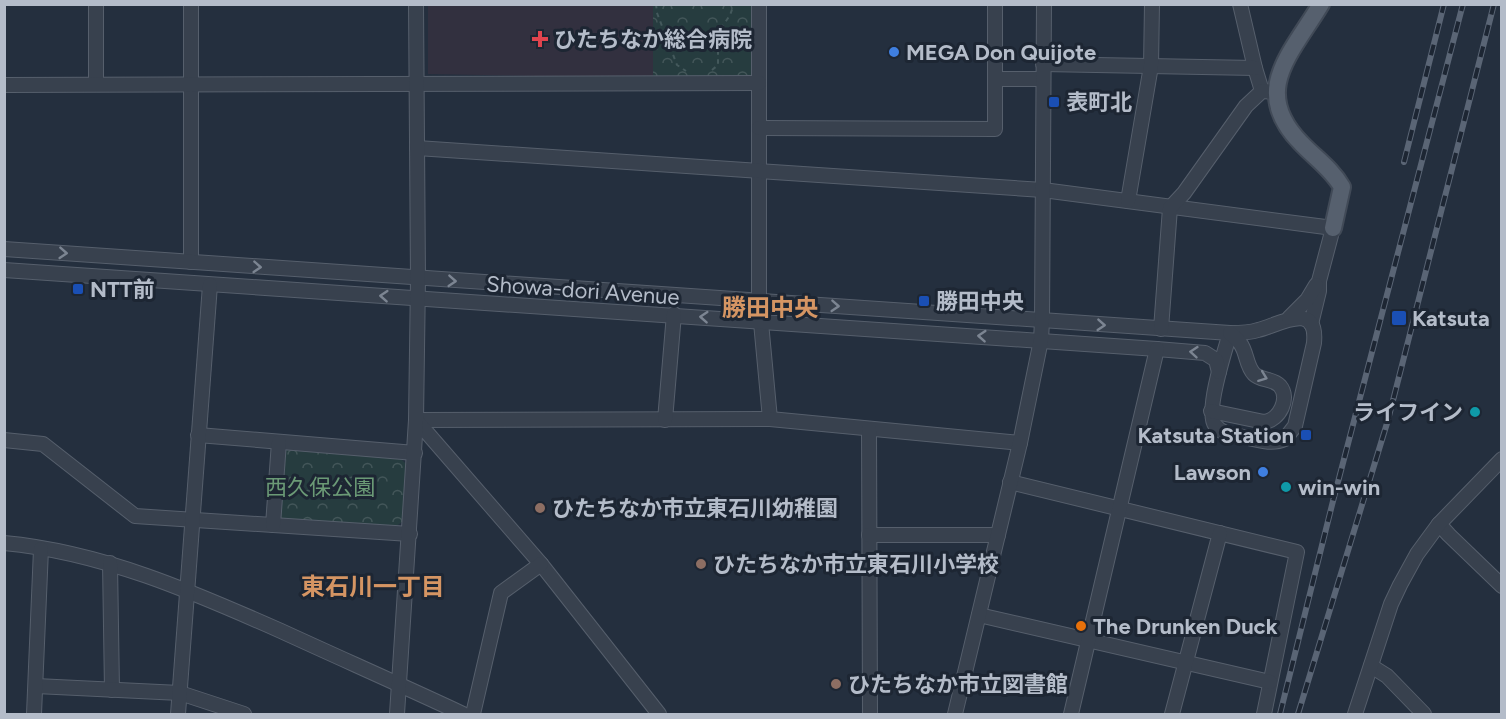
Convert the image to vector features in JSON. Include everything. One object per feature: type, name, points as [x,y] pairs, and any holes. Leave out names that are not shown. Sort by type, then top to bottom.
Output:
[{"type":"main road","points":[[1321,4],[1269,91],[1288,127],[1342,187],[1333,228]]},
{"type":"street","points":[[96,4],[96,84]]},
{"type":"street","points":[[191,4],[191,262]]},
{"type":"street","points":[[397,714],[416,420],[418,279],[416,4]]},
{"type":"street","points":[[759,4],[759,301],[770,419]]},
{"type":"street","points":[[759,128],[995,129],[995,4]]},
{"type":"street","points":[[955,714],[1020,442],[1041,340],[1044,4]]},
{"type":"street","points":[[1128,201],[1151,66],[1152,4]]},
{"type":"street","points":[[1161,329],[1170,208],[1184,193],[1246,106],[1269,91],[1255,68],[1240,4]]},
{"type":"street","points":[[1044,64],[1255,68]]},
{"type":"street","points":[[995,79],[1043,79]]},
{"type":"street","points":[[4,85],[759,82]]},
{"type":"street","points":[[417,148],[1043,190],[1333,228],[1319,281],[1319,291],[1311,324]]},
{"type":"street","name":"Showa-dori Avenue","points":[[4,249],[1230,333],[1252,332],[1290,318]]},
{"type":"street","name":"Showa-dori Avenue","points":[[4,270],[674,314],[1205,353],[1216,360],[1220,372]]},
{"type":"street","points":[[1290,318],[1307,300],[1319,281]]},
{"type":"street","points":[[178,714],[210,285]]},
{"type":"street","points":[[665,420],[674,314]]},
{"type":"street","points":[[1230,333],[1211,411],[1215,425],[1222,432],[1269,442],[1285,439],[1295,426],[1314,343],[1314,330],[1311,324],[1300,318],[1290,318]]},
{"type":"street","points":[[1211,411],[1264,422],[1272,421],[1279,416],[1281,408],[1283,395],[1281,387],[1253,373],[1240,343],[1230,333]]},
{"type":"street","points":[[1071,714],[1156,349]]},
{"type":"street","points":[[416,420],[770,419],[1020,442]]},
{"type":"street","points":[[416,420],[541,564],[659,714]]},
{"type":"street","points":[[869,429],[870,714]]},
{"type":"street","points":[[198,435],[415,453]]},
{"type":"street","points":[[4,441],[43,444],[135,516],[410,534]]},
{"type":"street","points":[[273,525],[279,442]]},
{"type":"street","points":[[1355,714],[1400,585],[1439,524],[1502,459]]},
{"type":"street","points":[[1010,482],[1297,552],[1264,714]]},
{"type":"street","points":[[1439,524],[1502,585]]},
{"type":"street","points":[[1172,714],[1220,532]]},
{"type":"street","points":[[869,535],[998,535]]},
{"type":"street","points":[[4,543],[110,563],[188,590],[463,714]]},
{"type":"street","points":[[34,714],[41,549]]},
{"type":"street","points":[[110,563],[112,690]]},
{"type":"street","points":[[473,714],[501,593],[541,564]]},
{"type":"street","points":[[979,615],[1270,682]]},
{"type":"street","points":[[1371,666],[1387,676],[1424,714]]},
{"type":"street","points":[[36,686],[180,693],[244,714]]},
{"type":"path","points":[[656,4],[657,13],[677,65],[689,72]]},
{"type":"path","points":[[710,71],[718,65],[718,33],[730,15],[734,4]]},
{"type":"shaded area","name":"ひたちなか総合病院","points":[[428,5],[653,5],[653,78],[428,74]]},
{"type":"green space","points":[[653,5],[751,5],[752,75],[749,80],[653,78]]},
{"type":"green space","name":"西久保公園","points":[[285,450],[401,459],[406,464],[402,522],[395,527],[280,520],[281,454]]},
{"type":"railway","points":[[1404,162],[1444,4]]},
{"type":"railway","points":[[1280,714],[1332,505],[1463,4]]},
{"type":"railway","points":[[1298,714],[1388,420],[1494,4]]},
{"type":"place","name":"ひたちなか総合病院","points":[[540,39]]},
{"type":"place","name":"MEGA Don Quijote","points":[[894,52]]},
{"type":"place","name":"表町北","points":[[1054,102]]},
{"type":"place","name":"NTT前","points":[[78,289]]},
{"type":"place","name":"勝田中央","points":[[924,301]]},
{"type":"place","name":"Katsuta","points":[[1399,318]]},
{"type":"place","name":"ライフイン","points":[[1475,412]]},
{"type":"place","name":"Katsuta Station","points":[[1306,435]]},
{"type":"place","name":"Lawson","points":[[1263,472]]},
{"type":"place","name":"win-win","points":[[1286,487]]},
{"type":"place","name":"ひたちなか市立東石川幼稚園","points":[[540,508]]},
{"type":"place","name":"ひたちなか市立東石川小学校","points":[[701,564]]},
{"type":"place","name":"The Drunken Duck","points":[[1081,626]]},
{"type":"place","name":"ひたちなか市立図書館","points":[[836,684]]},
{"type":"district","name":"勝田中央","points":[[770,308]]},
{"type":"district","name":"東石川一丁目","points":[[373,587]]}]
